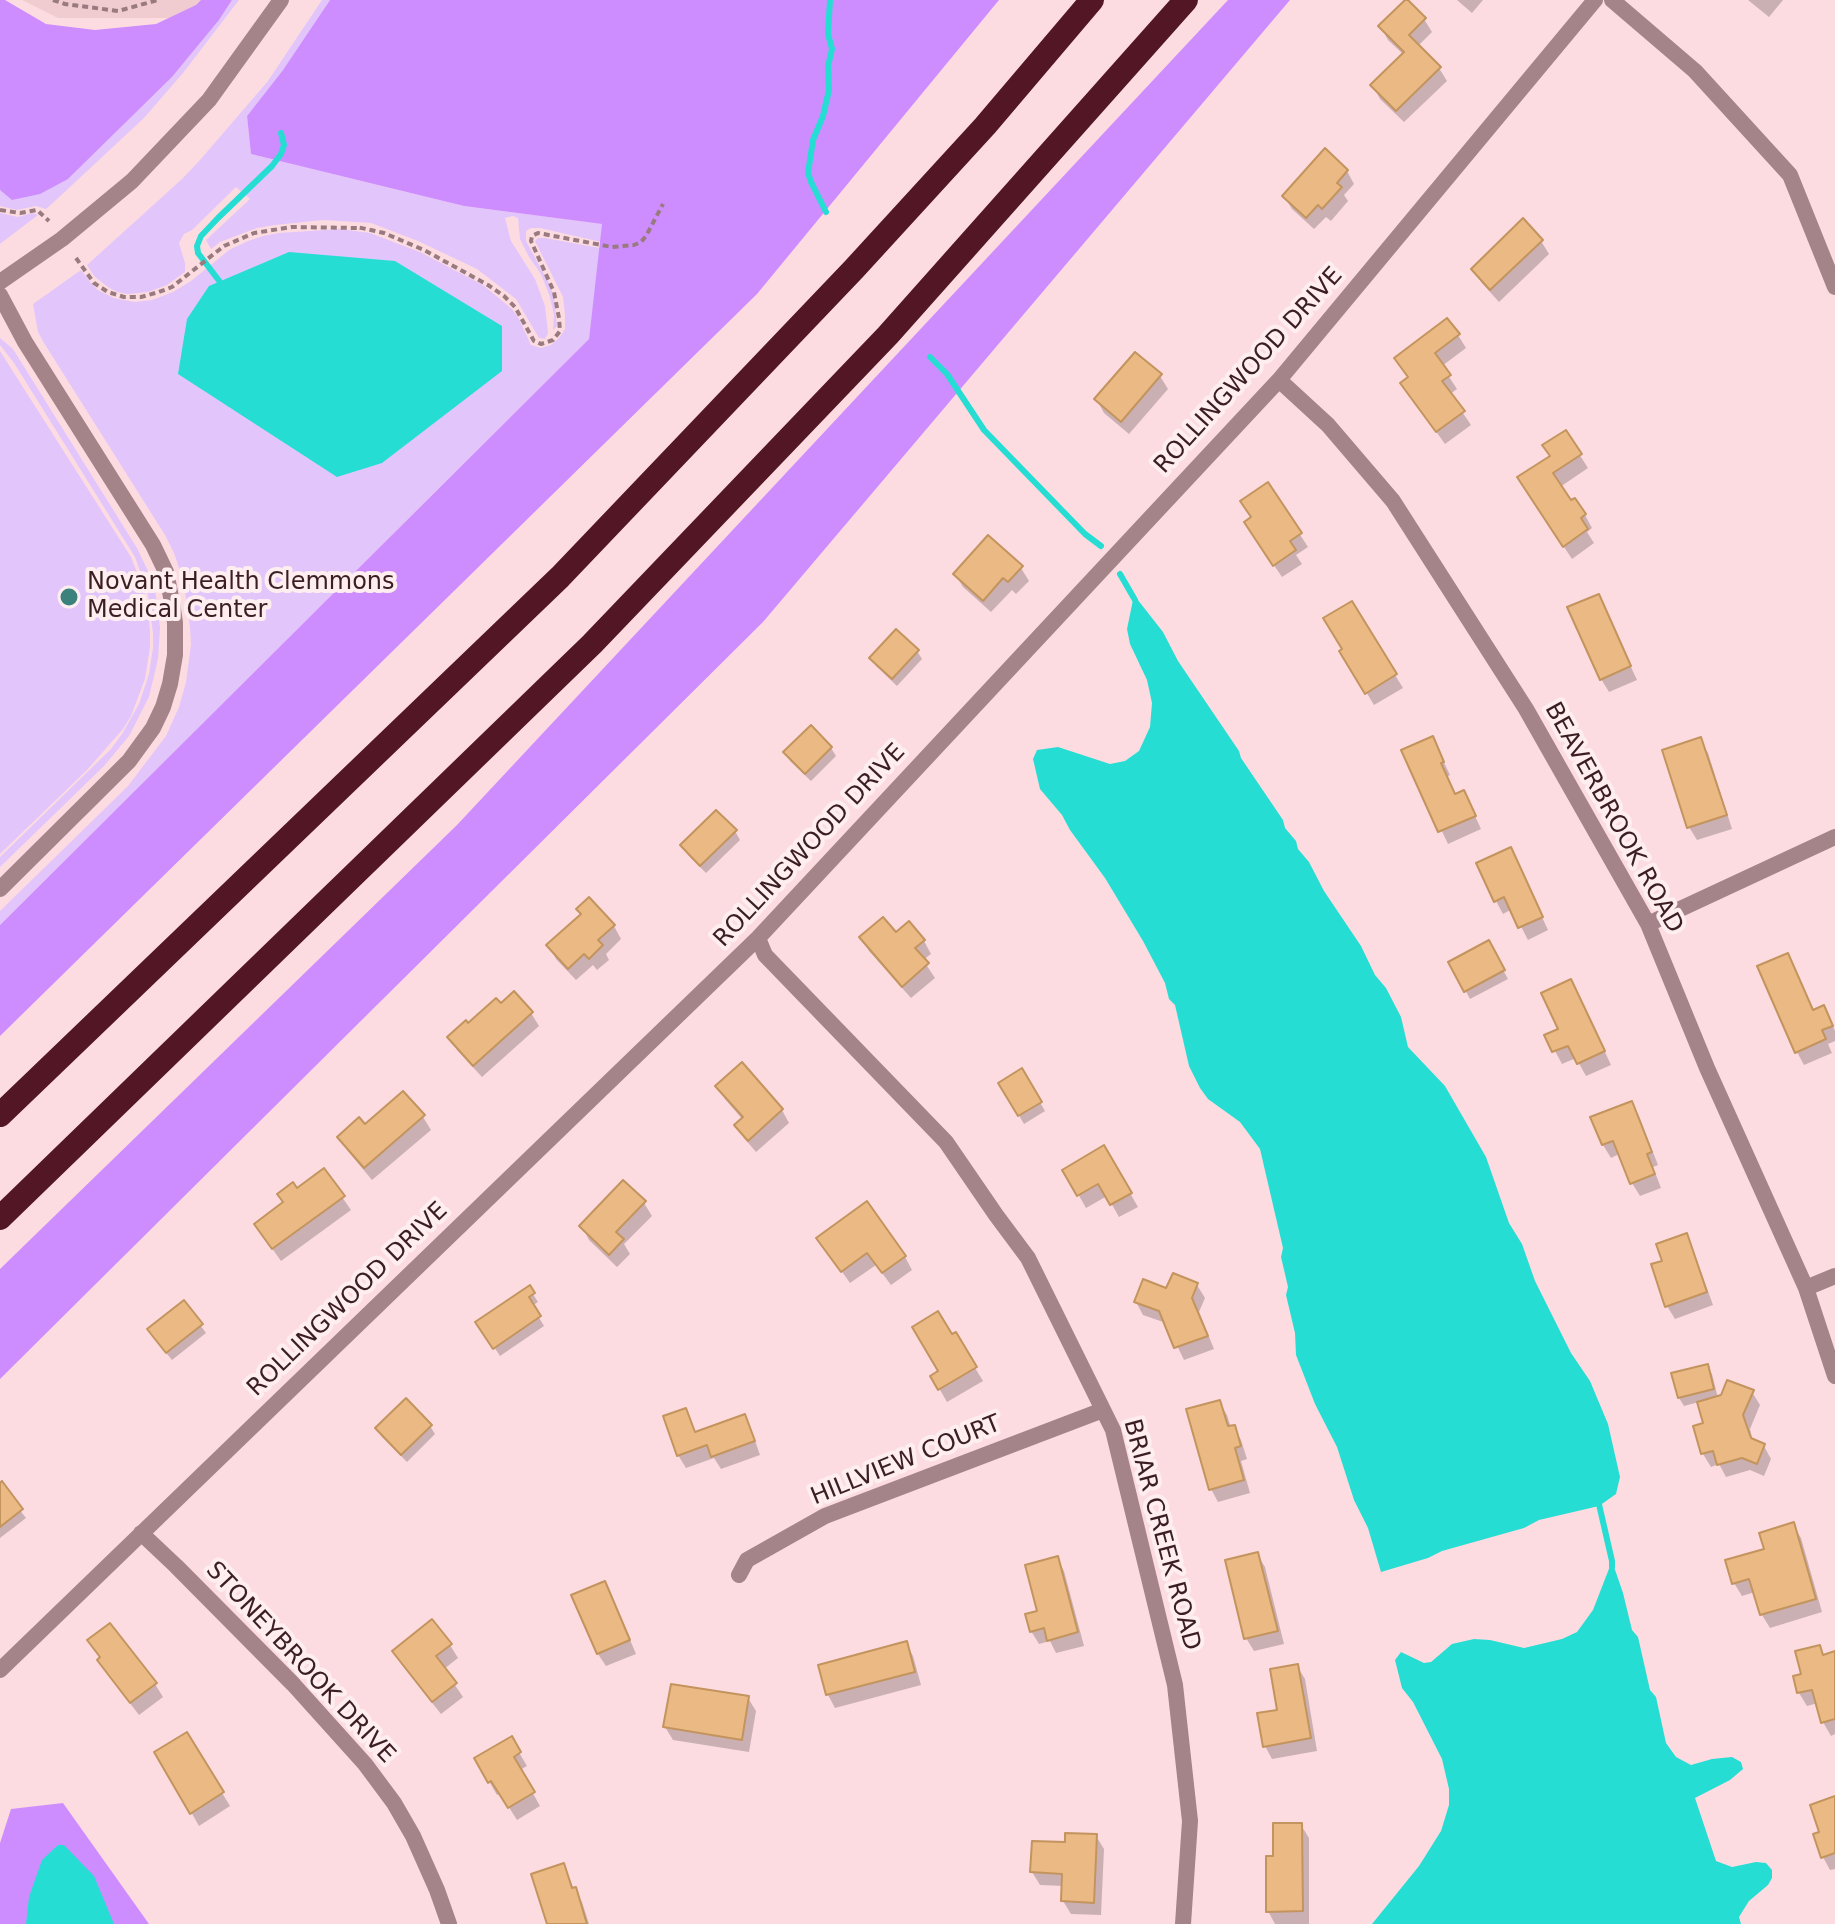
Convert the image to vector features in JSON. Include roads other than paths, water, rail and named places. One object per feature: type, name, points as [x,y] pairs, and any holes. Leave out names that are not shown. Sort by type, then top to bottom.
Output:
[{"type":"highway","points":[[0,1115],[560,577],[854,269],[985,126],[1092,0]]},
{"type":"highway","points":[[0,1218],[592,644],[888,335],[1186,0]]},
{"type":"street","points":[[0,282],[70,234],[142,171],[209,100],[281,0]]},
{"type":"street","name":"ROLLINGWOOD DRIVE","points":[[0,1670],[758,938],[1279,380],[1595,0]]},
{"type":"street","points":[[1612,0],[1695,71],[1790,175],[1835,287]]},
{"type":"street","points":[[0,295],[25,342],[153,545],[166,572],[172,602],[175,655],[163,707],[142,744],[112,779],[0,889]]},
{"type":"street","name":"BEAVERBROOK ROAD","points":[[1279,380],[1328,425],[1393,501],[1526,709],[1648,924],[1707,1068],[1806,1288],[1835,1376]]},
{"type":"street","points":[[1648,924],[1835,837]]},
{"type":"street","name":"BRIAR CREEK ROAD","points":[[758,938],[765,955],[946,1142],[1028,1258],[1113,1430],[1175,1685],[1190,1821],[1183,1924]]},
{"type":"street","points":[[1806,1288],[1835,1276]]},
{"type":"street","name":"HILLVIEW COURT","points":[[739,1575],[747,1560],[825,1516],[1103,1410]]},
{"type":"street","name":"STONEYBROOK DRIVE","points":[[141,1533],[293,1684],[365,1764],[394,1803],[413,1836],[449,1924]]},
{"type":"water","points":[[289,252],[395,261],[502,326],[502,371],[382,463],[337,477],[178,374],[187,319],[209,286]]},
{"type":"water","points":[[1134,595],[1163,632],[1178,661],[1239,751],[1361,946],[1401,1017],[1408,1047],[1445,1086],[1486,1157],[1509,1223],[1522,1244],[1535,1281],[1571,1353],[1590,1381],[1608,1424],[1620,1477],[1616,1494],[1599,1506],[1539,1520],[1524,1528],[1381,1572],[1337,1447],[1315,1404],[1296,1355],[1281,1257],[1283,1248],[1260,1149],[1240,1122],[1208,1099],[1200,1088],[1189,1066],[1175,1005],[1169,999],[1165,983],[1143,941],[1105,878],[1062,815],[1040,789],[1033,759],[1037,750],[1058,747],[1110,764],[1125,761],[1139,751],[1150,727],[1152,703],[1147,680],[1130,644],[1127,629]]},
{"type":"water","points":[[1612,1561],[1632,1630],[1638,1637],[1650,1690],[1656,1697],[1666,1743],[1676,1757],[1691,1765],[1732,1757],[1741,1762],[1743,1769],[1730,1780],[1695,1798],[1716,1861],[1732,1867],[1766,1863],[1772,1870],[1768,1885],[1749,1901],[1739,1917],[1741,1924],[1372,1924],[1419,1866],[1441,1831],[1449,1805],[1449,1789],[1442,1759],[1413,1702],[1402,1688],[1395,1660],[1401,1652],[1424,1663],[1431,1662],[1452,1644],[1474,1639],[1524,1648],[1562,1639],[1577,1632],[1593,1610]]},
{"type":"water","points":[[58,1845],[64,1845],[94,1876],[114,1924],[26,1924],[29,1897],[42,1860]]},
{"type":"waterway","points":[[826,212],[808,173],[813,140],[829,90],[828,66],[832,49],[828,34],[830,0]]},
{"type":"waterway","points":[[220,282],[198,253],[201,236],[272,166],[284,145],[281,133]]},
{"type":"waterway","points":[[930,357],[947,374],[984,430],[1085,534],[1101,546]]},
{"type":"waterway","points":[[1120,574],[1135,600]]},
{"type":"waterway","points":[[1598,1500],[1612,1567]]},
{"type":"place","name":"Novant Health Clemmons Medical Center","points":[[69,597]]}]
